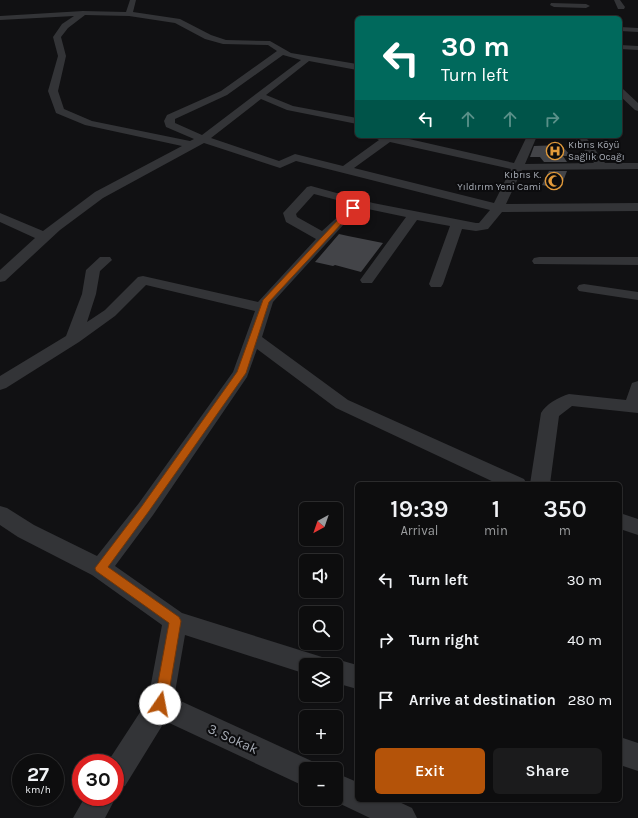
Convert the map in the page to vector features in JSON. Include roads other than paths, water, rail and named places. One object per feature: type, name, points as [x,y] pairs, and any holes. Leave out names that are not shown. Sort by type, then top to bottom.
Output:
[{"type":"street","points":[[129,14],[133,0]]},
{"type":"street","points":[[617,0],[621,7]]},
{"type":"street","points":[[552,2],[586,6]]},
{"type":"street","points":[[552,2],[559,13]]},
{"type":"street","points":[[83,13],[65,26],[57,37],[62,56],[53,91],[60,111],[90,123],[192,145]]},
{"type":"street","points":[[0,18],[83,13],[129,14],[177,21],[208,37],[226,42],[270,43],[274,44],[282,52],[355,67]]},
{"type":"street","points":[[622,29],[638,30]]},
{"type":"street","points":[[622,47],[638,48]]},
{"type":"street","points":[[282,52],[224,93],[171,117],[169,121],[170,125],[203,139],[280,165],[296,158],[498,208],[638,207]]},
{"type":"street","points":[[0,278],[55,227],[100,195],[203,139],[308,58]]},
{"type":"street","points":[[622,92],[638,94]]},
{"type":"street","points":[[622,93],[638,108]]},
{"type":"street","points":[[260,96],[290,108],[355,121]]},
{"type":"street","points":[[355,123],[347,129],[355,131]]},
{"type":"street","points":[[344,170],[384,138]]},
{"type":"street","points":[[389,138],[518,167],[638,166]]},
{"type":"street","points":[[324,238],[296,223],[291,219],[289,213],[312,190],[414,215],[457,224],[476,227],[483,226],[498,208],[531,138]]},
{"type":"street","points":[[581,138],[602,166]]},
{"type":"street","points":[[100,568],[146,509],[241,373],[266,301],[279,285],[298,267],[353,208],[361,204],[369,205]]},
{"type":"street","points":[[367,280],[414,215]]},
{"type":"street","points":[[0,216],[44,237]]},
{"type":"street","points":[[436,284],[457,224]]},
{"type":"street","points":[[73,339],[89,294],[93,270],[105,260]]},
{"type":"street","points":[[539,261],[638,261]]},
{"type":"street","points":[[0,384],[73,339],[110,313],[143,280],[263,308]]},
{"type":"street","points":[[584,288],[638,296]]},
{"type":"street","points":[[253,338],[342,404],[513,482]]},
{"type":"street","points":[[540,482],[550,413],[569,400],[636,406],[638,387]]},
{"type":"street","points":[[0,514],[32,534],[100,568],[175,621],[299,661]]},
{"type":"street","points":[[622,522],[638,527]]},
{"type":"street","points":[[124,762],[160,704],[175,621]]},
{"type":"street","points":[[343,673],[355,676]]},
{"type":"street","name":"3. Sokak","points":[[160,704],[299,770]]},
{"type":"street","points":[[622,752],[638,757]]},
{"type":"street","points":[[343,790],[355,796]]},
{"type":"street","points":[[367,802],[402,818]]},
{"type":"street","points":[[88,818],[96,806]]},
{"type":"place","name":"Kıbrıs Köyü Sağlık Ocağı","points":[[555,151]]},
{"type":"place","name":"Kıbrıs K. Yıldırım Yeni Cami","points":[[554,181]]}]
